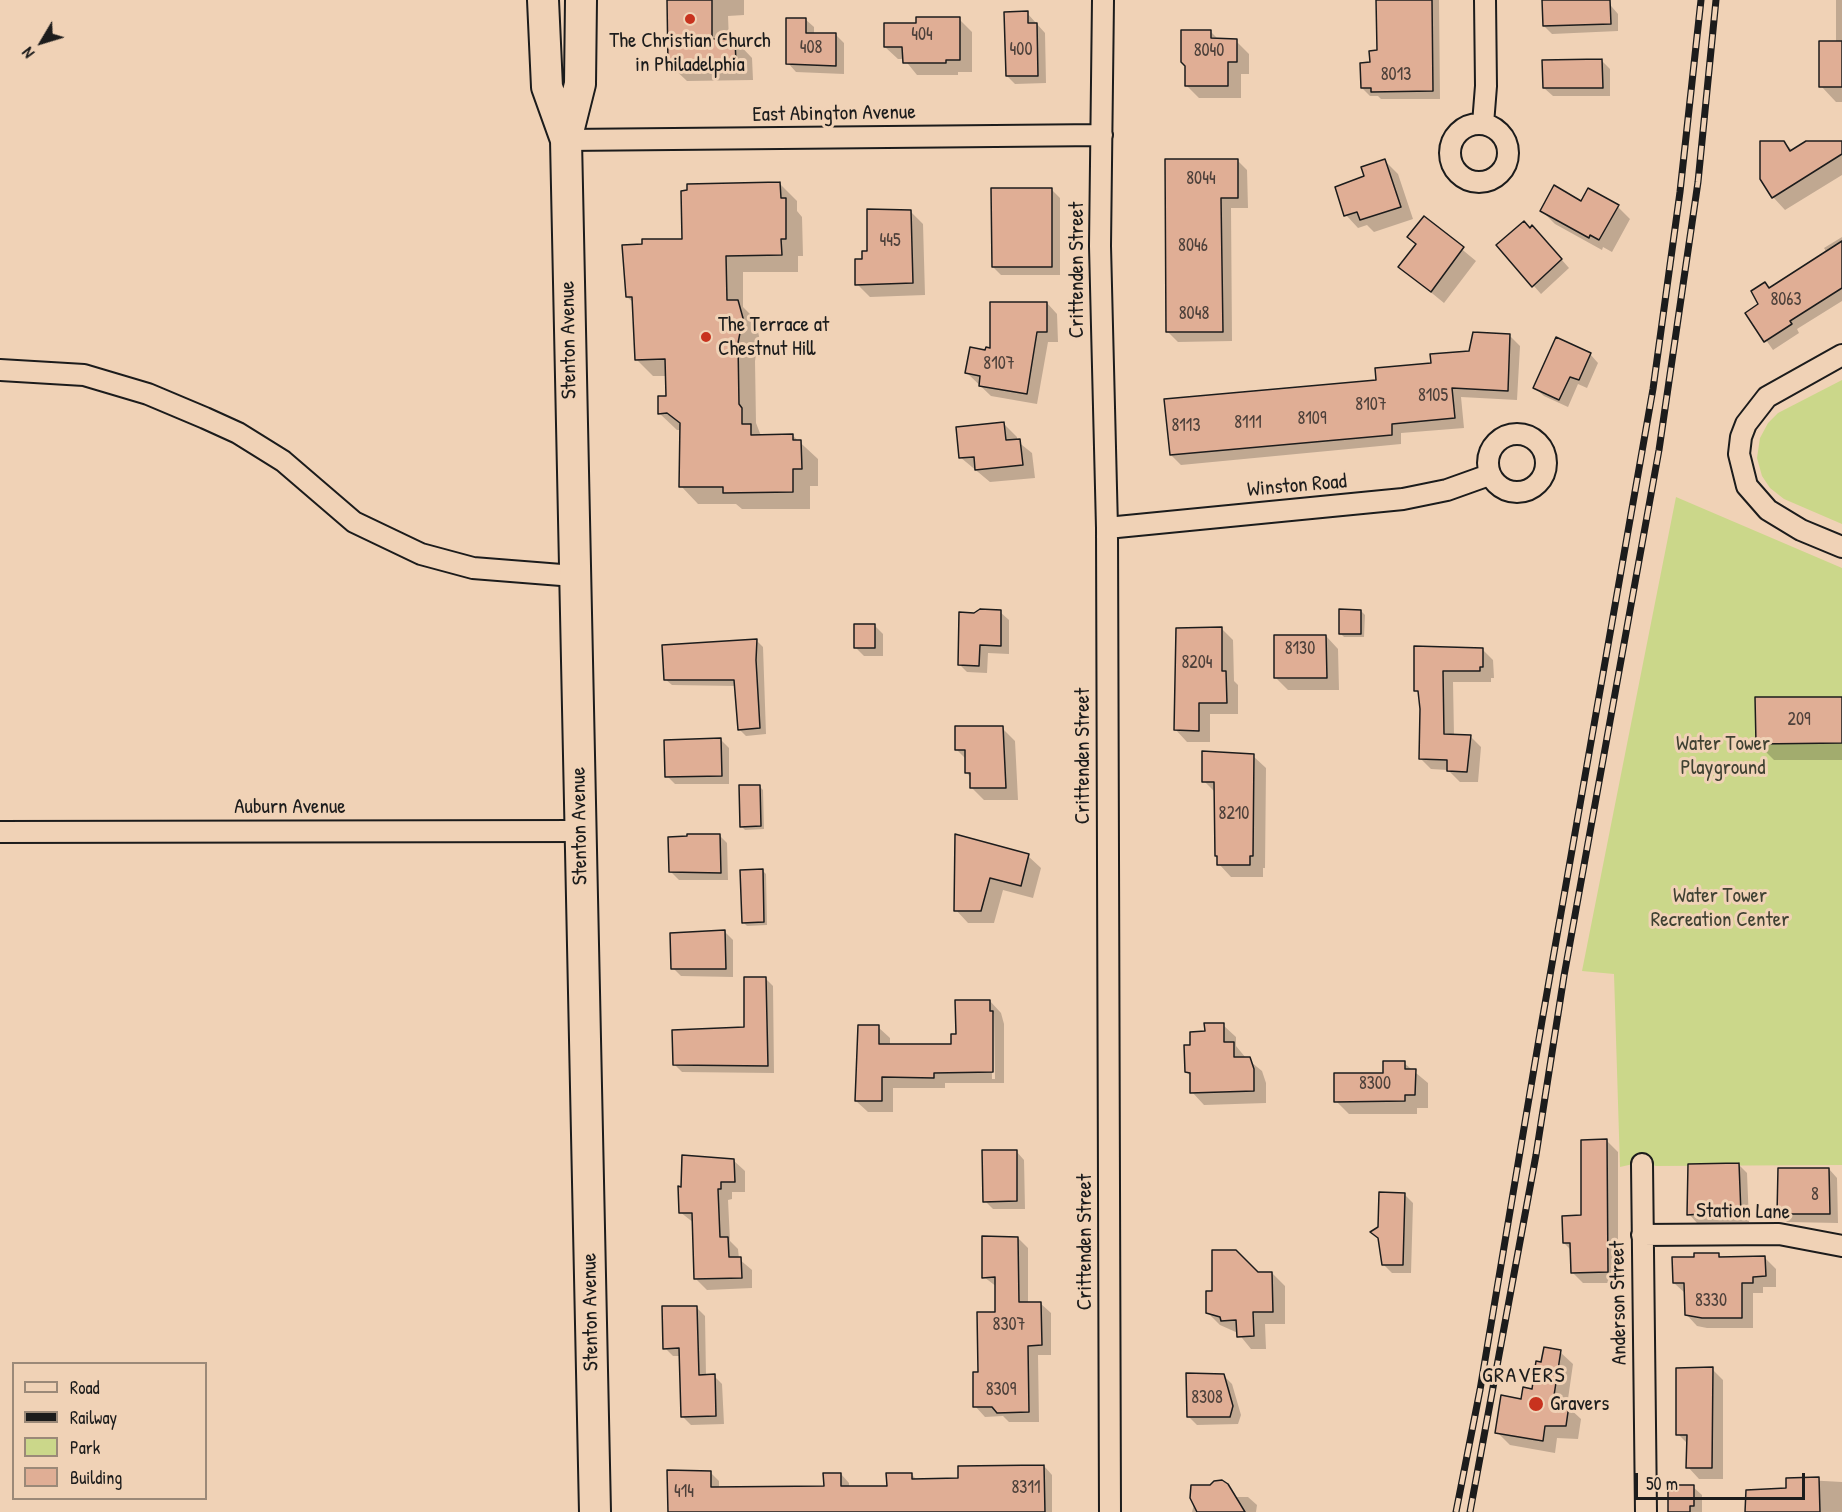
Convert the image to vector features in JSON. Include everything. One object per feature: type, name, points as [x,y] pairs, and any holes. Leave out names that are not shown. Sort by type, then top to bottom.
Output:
[{"type":"main road","name":"Stenton Avenue","points":[[543,0],[547,87],[566,140]]},
{"type":"main road","name":"Stenton Avenue","points":[[581,0],[580,84],[566,140],[595,1512]]},
{"type":"street","name":"Crittenden Street","points":[[1103,0],[1100,246],[1107,528],[1110,1512]]},
{"type":"street","points":[[1483,124],[1486,86],[1485,0]]},
{"type":"street","name":"East Abington Avenue","points":[[566,140],[1102,135]]},
{"type":"street","points":[[1842,355],[1767,397],[1746,424],[1741,437],[1739,454],[1747,486],[1768,510],[1801,530],[1842,547]]},
{"type":"street","points":[[0,370],[84,375],[148,394],[205,418],[238,434],[283,461],[354,522],[421,554],[473,568],[574,576]]},
{"type":"street","name":"Winston Road","points":[[1107,528],[1364,504],[1426,495],[1489,475]]},
{"type":"street","name":"Auburn Avenue","points":[[0,832],[580,831]]},
{"type":"street","name":"Anderson Street","points":[[1642,1164],[1646,1512]]},
{"type":"street","name":"Station Lane","points":[[1642,1235],[1779,1234],[1842,1246]]},
{"type":"green space","points":[[1842,380],[1842,524],[1784,499],[1770,488],[1762,476],[1757,458],[1760,438],[1768,423],[1778,413]]},
{"type":"green space","name":"Water Tower Recreation Center","points":[[1676,497],[1842,568],[1842,1165],[1656,1166],[1642,1162],[1620,1167],[1614,974],[1582,971]]},
{"type":"building","name":"The Christian Church in Philadelphia","points":[[667,0],[712,0],[712,39],[735,39],[736,63],[668,64]]},
{"type":"building","points":[[1376,0],[1432,0],[1433,91],[1371,92],[1371,88],[1361,88],[1360,63],[1370,62],[1369,51],[1377,50]]},
{"type":"building","points":[[1542,0],[1610,0],[1611,24],[1543,26]]},
{"type":"building","points":[[1028,11],[1028,23],[1037,23],[1038,76],[1006,76],[1004,12]]},
{"type":"building","points":[[916,17],[960,17],[960,60],[946,60],[946,63],[903,63],[902,47],[884,47],[884,23],[916,23]]},
{"type":"building","points":[[786,18],[806,18],[806,33],[836,33],[836,66],[786,64]]},
{"type":"building","points":[[1181,30],[1211,30],[1211,38],[1237,39],[1237,62],[1228,62],[1228,86],[1185,86],[1185,66],[1181,62]]},
{"type":"building","points":[[1819,41],[1842,41],[1842,87],[1819,87]]},
{"type":"building","points":[[1602,59],[1603,88],[1543,88],[1542,60]]},
{"type":"building","points":[[1760,141],[1784,141],[1790,151],[1806,141],[1842,141],[1842,154],[1772,198],[1760,179]]},
{"type":"building","points":[[1165,159],[1238,159],[1238,198],[1221,198],[1223,332],[1166,332]]},
{"type":"building","points":[[1385,159],[1401,207],[1360,220],[1357,212],[1344,216],[1335,187],[1364,176],[1361,167]]},
{"type":"building","name":"The Terrace at Chestnut Hill","points":[[780,182],[781,198],[786,198],[786,239],[781,239],[782,255],[726,256],[727,300],[738,300],[743,318],[738,343],[739,404],[742,408],[742,424],[751,424],[751,435],[793,434],[793,440],[801,440],[802,469],[793,469],[793,492],[723,493],[723,487],[679,487],[680,423],[667,413],[658,414],[658,396],[666,396],[665,359],[635,360],[632,297],[626,297],[622,245],[642,244],[642,239],[682,239],[681,191],[687,190],[687,184]]},
{"type":"building","points":[[1554,185],[1581,201],[1588,188],[1619,205],[1599,240],[1590,235],[1589,238],[1540,211]]},
{"type":"building","points":[[991,188],[1052,188],[1052,267],[992,267]]},
{"type":"building","points":[[867,209],[911,210],[913,283],[855,285],[855,259],[862,259],[862,251],[867,251]]},
{"type":"building","points":[[1424,216],[1464,247],[1431,292],[1398,267],[1416,244],[1407,237]]},
{"type":"building","points":[[1524,221],[1530,228],[1532,225],[1562,259],[1532,287],[1496,245]]},
{"type":"building","points":[[1842,241],[1842,288],[1790,321],[1792,324],[1764,342],[1745,313],[1758,304],[1751,291],[1765,282],[1769,288]]},
{"type":"building","points":[[990,302],[1047,302],[1047,332],[1037,332],[1027,394],[979,386],[980,376],[965,373],[970,347],[985,350],[986,347],[990,348]]},
{"type":"building","points":[[1473,332],[1510,334],[1508,391],[1452,388],[1455,418],[1392,424],[1392,435],[1170,455],[1164,399],[1376,380],[1375,368],[1431,363],[1430,354],[1469,351]]},
{"type":"building","points":[[1556,337],[1591,353],[1579,380],[1570,377],[1559,400],[1533,388]]},
{"type":"building","points":[[1004,422],[1006,440],[1020,439],[1023,465],[975,470],[974,457],[959,458],[956,427]]},
{"type":"building","points":[[980,609],[1001,610],[1001,646],[980,645],[979,666],[958,665],[959,612],[974,613]]},
{"type":"building","points":[[1339,609],[1361,610],[1361,634],[1339,634]]},
{"type":"building","points":[[854,624],[875,624],[875,648],[854,648]]},
{"type":"building","points":[[1222,627],[1222,671],[1226,671],[1227,703],[1199,703],[1199,731],[1174,730],[1176,628]]},
{"type":"building","points":[[1274,635],[1326,635],[1327,678],[1274,678]]},
{"type":"building","points":[[757,639],[760,728],[738,730],[734,680],[664,680],[662,645]]},
{"type":"building","points":[[1414,646],[1483,648],[1483,667],[1480,667],[1480,671],[1443,671],[1444,734],[1471,735],[1467,772],[1447,771],[1447,760],[1419,759],[1420,709],[1418,691],[1414,691]]},
{"type":"building","points":[[1755,697],[1842,697],[1842,743],[1756,744]]},
{"type":"building","points":[[955,726],[1003,726],[1006,788],[970,788],[970,773],[965,773],[965,750],[955,750]]},
{"type":"building","points":[[721,738],[722,776],[665,777],[664,740]]},
{"type":"building","points":[[1202,751],[1254,754],[1253,856],[1250,856],[1250,865],[1217,865],[1214,782],[1202,782]]},
{"type":"building","points":[[739,785],[760,785],[761,826],[740,827]]},
{"type":"building","points":[[687,834],[720,834],[721,873],[669,872],[668,837],[687,836]]},
{"type":"building","points":[[955,834],[1029,854],[1021,886],[990,878],[981,911],[954,911]]},
{"type":"building","points":[[763,869],[764,922],[742,923],[740,870]]},
{"type":"building","points":[[725,930],[726,969],[671,969],[670,933]]},
{"type":"building","points":[[744,977],[766,977],[768,1066],[673,1065],[672,1030],[744,1027]]},
{"type":"building","points":[[955,1000],[990,1000],[990,1011],[993,1011],[993,1072],[934,1073],[934,1078],[882,1077],[882,1101],[855,1101],[858,1025],[879,1025],[879,1044],[951,1044],[951,1034],[956,1034]]},
{"type":"building","points":[[1204,1023],[1224,1023],[1224,1042],[1234,1042],[1234,1057],[1250,1057],[1254,1069],[1254,1091],[1190,1093],[1190,1073],[1185,1072],[1184,1045],[1190,1045],[1190,1032],[1205,1031]]},
{"type":"building","points":[[1383,1061],[1405,1061],[1405,1069],[1416,1069],[1415,1095],[1405,1095],[1405,1101],[1334,1102],[1334,1073],[1383,1073]]},
{"type":"building","points":[[1607,1139],[1608,1272],[1571,1273],[1570,1243],[1563,1243],[1562,1216],[1581,1215],[1581,1140]]},
{"type":"building","points":[[982,1150],[1017,1150],[1017,1201],[983,1202]]},
{"type":"building","points":[[682,1155],[734,1159],[735,1182],[721,1182],[721,1189],[718,1189],[720,1237],[728,1237],[729,1257],[741,1257],[742,1278],[694,1279],[692,1213],[679,1213],[678,1186],[681,1187]]},
{"type":"building","points":[[1739,1163],[1741,1214],[1700,1217],[1700,1214],[1687,1215],[1688,1164]]},
{"type":"building","points":[[1778,1168],[1829,1168],[1830,1214],[1777,1214]]},
{"type":"building","points":[[1379,1192],[1405,1193],[1403,1265],[1382,1265],[1378,1238],[1370,1232],[1378,1227]]},
{"type":"building","points":[[982,1236],[1018,1237],[1019,1302],[1041,1302],[1042,1345],[1028,1346],[1029,1412],[997,1413],[992,1407],[973,1407],[973,1372],[978,1372],[977,1312],[995,1312],[995,1277],[982,1278]]},
{"type":"building","points":[[1212,1250],[1236,1250],[1258,1272],[1272,1272],[1273,1312],[1253,1312],[1254,1336],[1237,1337],[1236,1320],[1221,1321],[1220,1317],[1206,1313],[1206,1291],[1212,1291]]},
{"type":"building","points":[[1694,1253],[1719,1253],[1719,1257],[1765,1256],[1766,1276],[1753,1277],[1753,1283],[1742,1283],[1742,1318],[1702,1318],[1685,1315],[1684,1283],[1673,1283],[1672,1257],[1694,1257]]},
{"type":"building","points":[[662,1306],[697,1306],[699,1375],[715,1374],[716,1416],[681,1417],[679,1348],[663,1349]]},
{"type":"building","points":[[1544,1347],[1561,1350],[1553,1402],[1569,1405],[1566,1426],[1545,1426],[1543,1441],[1495,1433],[1501,1395],[1521,1399],[1523,1387],[1532,1389],[1536,1361],[1541,1362]]},
{"type":"building","points":[[1713,1367],[1712,1468],[1686,1468],[1687,1435],[1676,1435],[1676,1368]]},
{"type":"building","points":[[1186,1373],[1224,1374],[1233,1406],[1230,1417],[1187,1417]]},
{"type":"building","points":[[1044,1465],[1045,1512],[668,1512],[667,1470],[711,1471],[711,1487],[824,1486],[823,1473],[841,1473],[841,1486],[887,1486],[886,1473],[912,1473],[912,1479],[958,1478],[958,1466]]},
{"type":"building","points":[[1819,1477],[1820,1512],[1745,1512],[1746,1490],[1786,1488],[1786,1478]]},
{"type":"building","points":[[1222,1480],[1228,1484],[1245,1512],[1197,1512],[1190,1498],[1191,1485],[1210,1485],[1214,1481]]},
{"type":"building","points":[[1668,1485],[1694,1485],[1694,1506],[1690,1506],[1690,1512],[1668,1512]]},
{"type":"railway","points":[[1456,1512],[1480,1390],[1653,389],[1680,192],[1701,0]]},
{"type":"railway","points":[[1470,1512],[1536,1155],[1564,976],[1659,450],[1698,182],[1716,0]]},
{"type":"place","name":"The Christian Church in Philadelphia","points":[[690,19]]},
{"type":"place","name":"The Terrace at Chestnut Hill","points":[[706,337]]},
{"type":"place","name":"Gravers","points":[[1536,1404]]},
{"type":"district","name":"GRAVERS","points":[[1524,1376]]},
{"type":"park label","name":"Water Tower Playground","points":[[1723,756]]}]
